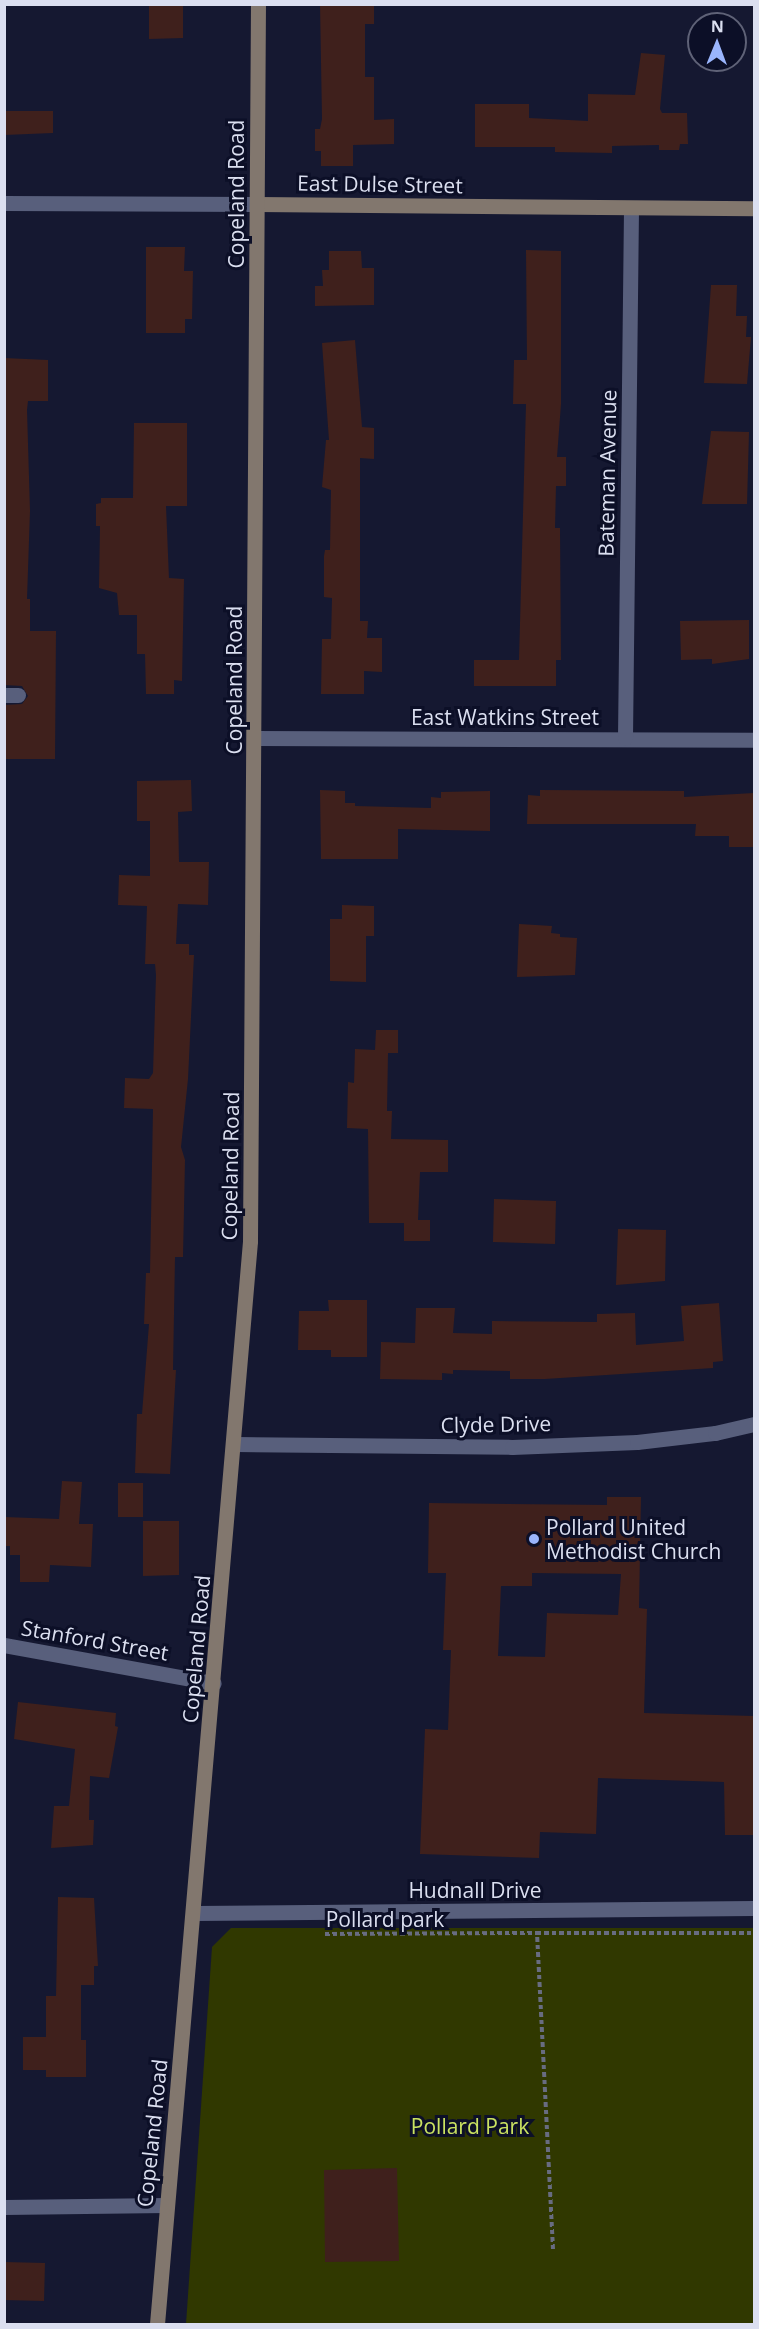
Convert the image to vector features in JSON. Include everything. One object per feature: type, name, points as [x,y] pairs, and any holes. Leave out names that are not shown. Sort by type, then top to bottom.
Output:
[{"type":"street","name":"Copeland Road","points":[[158,2325],[166,2205],[195,1912],[236,1444],[250,1241],[258,4]]},
{"type":"street","name":"East Dulse Street","points":[[4,203],[754,208]]},
{"type":"street","name":"Bateman Avenue","points":[[626,738],[631,208]]},
{"type":"street","name":"East Watkins Street","points":[[255,738],[754,740]]},
{"type":"street","name":"Clyde Drive","points":[[236,1444],[546,1445],[682,1437],[754,1424]]},
{"type":"street","name":"Stanford Street","points":[[4,1645],[214,1683]]},
{"type":"street","name":"Hudnall Drive","points":[[195,1912],[754,1908]]},
{"type":"street","points":[[4,2207],[166,2205]]},
{"type":"path","points":[[537,1933],[544,2026],[553,2249]]},
{"type":"path","name":"Pollard park","points":[[316,1934],[754,1933]]},
{"type":"green space","name":"Pollard Park","points":[[231,1928],[754,1928],[754,2324],[186,2324],[212,1947]]},
{"type":"building","points":[[149,4],[183,4],[183,38],[149,39]]},
{"type":"building","points":[[320,4],[374,4],[374,24],[365,24],[365,77],[374,77],[374,120],[394,119],[394,144],[353,145],[353,166],[321,166],[321,151],[315,151],[315,129],[320,129],[322,119]]},
{"type":"building","points":[[641,53],[665,55],[660,109],[662,113],[687,113],[688,144],[680,144],[679,150],[659,150],[659,145],[612,146],[612,153],[555,152],[555,147],[475,147],[475,104],[529,104],[529,118],[588,121],[588,94],[635,95]]},
{"type":"building","points":[[4,111],[53,111],[53,133],[4,135]]},
{"type":"building","points":[[146,247],[185,247],[184,271],[193,271],[192,319],[185,319],[185,333],[146,333]]},
{"type":"building","points":[[526,250],[561,251],[561,404],[557,457],[566,457],[566,486],[556,486],[555,528],[560,528],[561,660],[556,660],[556,686],[474,686],[474,660],[519,660],[526,404],[513,404],[514,360],[527,360]]},
{"type":"building","points":[[329,251],[361,251],[362,268],[374,268],[374,305],[315,306],[315,286],[323,286],[322,270],[329,270]]},
{"type":"building","points":[[711,285],[737,285],[736,316],[747,316],[746,337],[751,337],[747,384],[704,383]]},
{"type":"building","points":[[355,340],[362,427],[374,428],[374,459],[360,458],[360,621],[368,621],[367,638],[382,638],[382,672],[364,671],[364,694],[321,694],[322,639],[331,639],[332,598],[324,597],[324,556],[325,550],[330,550],[331,490],[322,487],[326,440],[329,440],[322,343]]},
{"type":"building","points":[[4,358],[48,360],[48,401],[28,401],[27,410],[30,511],[27,599],[30,599],[30,631],[56,631],[55,759],[4,759],[4,705],[22,704],[28,696],[22,686],[4,685]]},
{"type":"building","points":[[134,423],[187,423],[187,506],[166,506],[169,578],[184,579],[182,681],[174,680],[174,694],[146,694],[145,654],[137,654],[137,615],[119,615],[117,593],[99,588],[100,526],[96,526],[96,504],[101,503],[101,498],[133,498]]},
{"type":"building","points":[[711,431],[749,432],[747,504],[702,504]]},
{"type":"building","points":[[749,620],[749,659],[712,664],[712,659],[681,660],[680,621]]},
{"type":"building","points":[[191,780],[192,811],[178,812],[179,862],[209,862],[208,905],[178,904],[176,944],[189,944],[189,955],[194,955],[188,1079],[181,1147],[185,1160],[183,1257],[175,1257],[173,1370],[176,1370],[170,1474],[135,1473],[137,1414],[142,1414],[149,1324],[144,1324],[146,1273],[150,1273],[153,1109],[124,1108],[125,1078],[149,1079],[153,1073],[156,975],[155,964],[145,964],[147,906],[118,905],[119,875],[150,876],[150,821],[137,821],[137,781]]},
{"type":"building","points":[[320,790],[345,791],[345,803],[355,803],[355,806],[431,808],[431,797],[441,798],[441,792],[490,791],[490,831],[398,829],[398,859],[321,859]]},
{"type":"building","points":[[540,790],[684,791],[684,797],[754,793],[754,847],[729,847],[729,836],[695,836],[696,824],[527,824],[528,795],[540,796]]},
{"type":"building","points":[[342,905],[374,906],[374,936],[366,936],[366,982],[330,981],[330,919],[342,919]]},
{"type":"building","points":[[519,924],[552,926],[551,933],[560,934],[560,937],[577,938],[575,975],[517,977]]},
{"type":"building","points":[[376,1030],[398,1030],[398,1053],[388,1053],[387,1111],[392,1111],[391,1139],[448,1140],[448,1172],[420,1172],[418,1220],[430,1220],[430,1241],[404,1241],[404,1223],[369,1223],[368,1129],[347,1128],[348,1082],[354,1083],[355,1049],[375,1050]]},
{"type":"building","points":[[494,1199],[556,1201],[555,1244],[493,1242]]},
{"type":"building","points":[[618,1229],[666,1230],[665,1281],[616,1285]]},
{"type":"building","points":[[328,1300],[367,1300],[367,1357],[331,1357],[331,1350],[298,1350],[299,1311],[329,1311]]},
{"type":"building","points":[[719,1303],[723,1361],[713,1362],[713,1368],[545,1379],[510,1379],[510,1371],[453,1370],[453,1374],[442,1373],[442,1380],[380,1379],[381,1342],[415,1343],[416,1308],[455,1308],[453,1333],[492,1334],[492,1321],[597,1322],[597,1314],[635,1313],[636,1345],[684,1341],[681,1306]]},
{"type":"building","points":[[62,1481],[82,1482],[79,1524],[93,1524],[91,1567],[50,1565],[49,1582],[20,1582],[20,1555],[10,1555],[10,1546],[4,1546],[4,1517],[59,1519]]},
{"type":"building","points":[[118,1483],[143,1483],[143,1517],[118,1517]]},
{"type":"building","points":[[607,1497],[641,1497],[639,1608],[647,1609],[644,1713],[754,1716],[754,1835],[725,1835],[724,1782],[598,1778],[596,1834],[540,1832],[539,1858],[420,1854],[425,1729],[448,1730],[451,1650],[443,1650],[446,1573],[428,1573],[429,1503],[607,1505]],"holes":[[[532,1573],[621,1574],[618,1615],[547,1613],[545,1657],[498,1656],[501,1586],[532,1586]]]},
{"type":"building","points":[[143,1521],[179,1521],[179,1575],[143,1576]]},
{"type":"building","points":[[18,1702],[116,1713],[115,1726],[118,1727],[109,1778],[90,1776],[89,1820],[94,1820],[93,1845],[51,1848],[54,1806],[69,1806],[75,1749],[14,1739]]},
{"type":"building","points":[[58,1897],[94,1898],[98,1966],[94,1966],[94,1985],[81,1985],[81,2040],[86,2040],[86,2077],[46,2077],[46,2070],[23,2070],[23,2037],[46,2037],[46,1996],[56,1996]]},
{"type":"building","points":[[397,2168],[399,2261],[325,2262],[324,2170]]},
{"type":"building","points":[[4,2262],[45,2263],[44,2301],[4,2300]]},
{"type":"place","name":"Pollard United Methodist Church","points":[[534,1539]]}]
